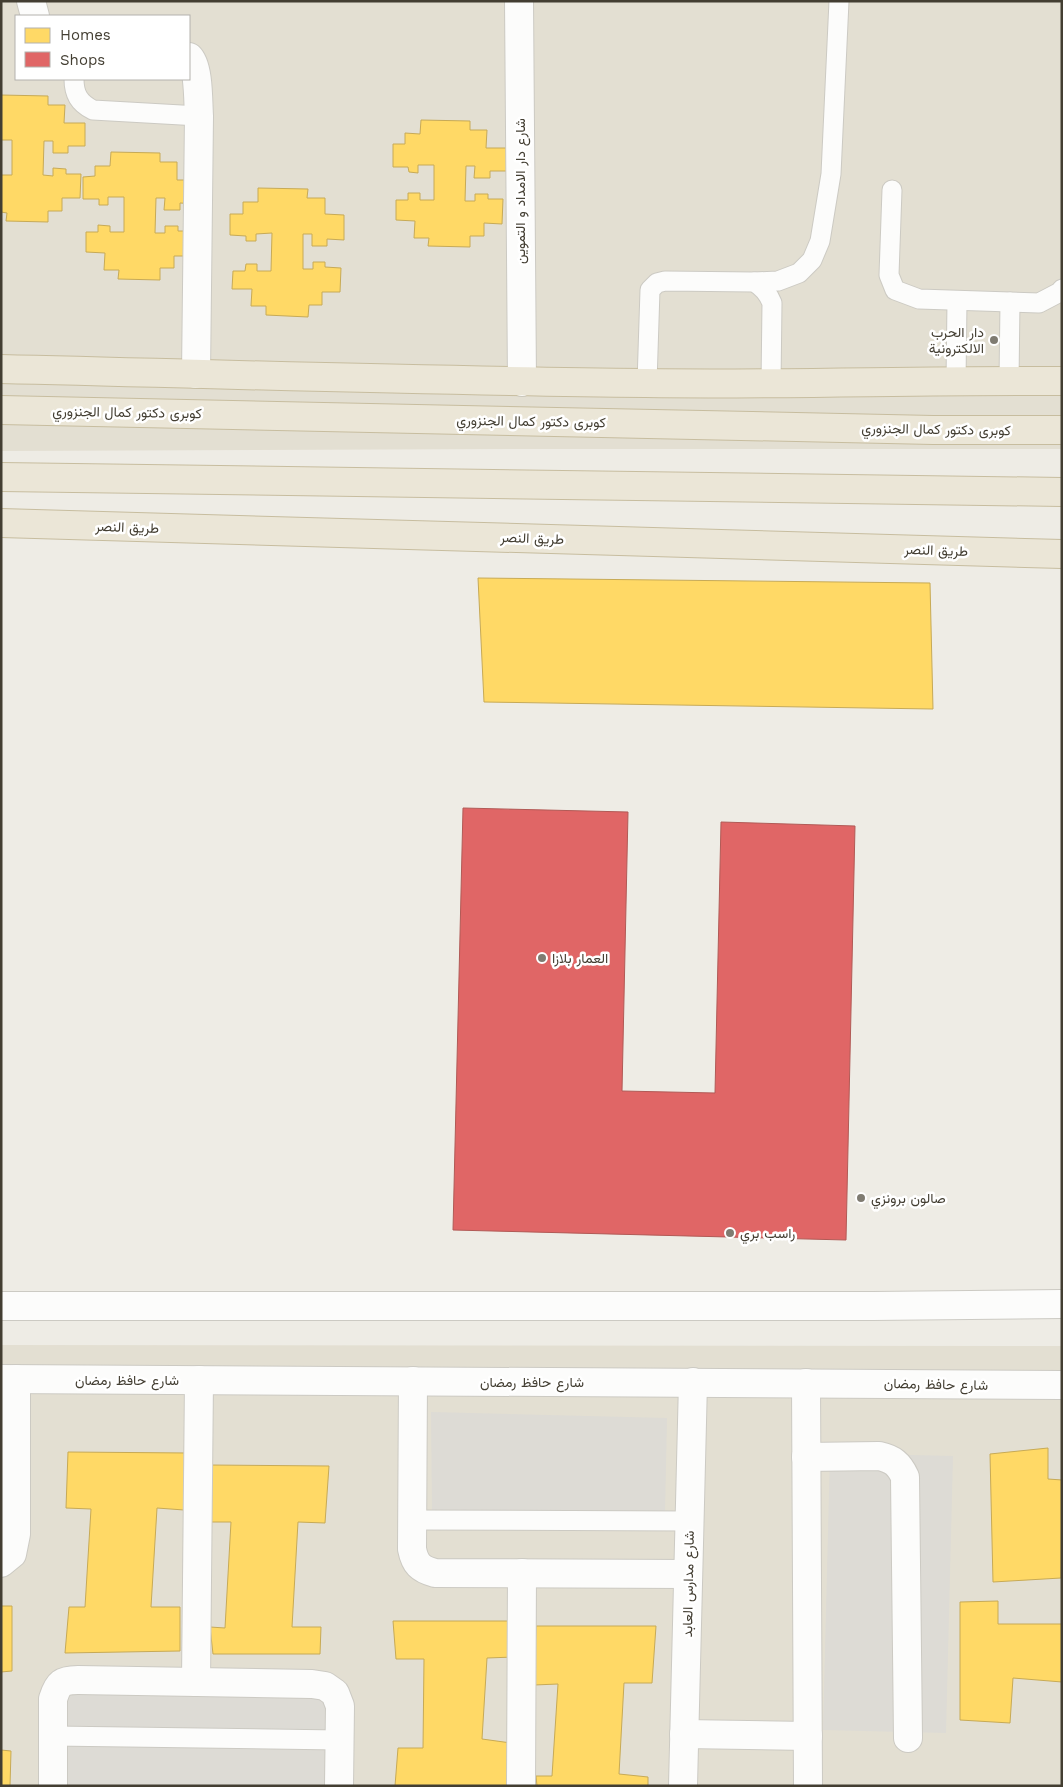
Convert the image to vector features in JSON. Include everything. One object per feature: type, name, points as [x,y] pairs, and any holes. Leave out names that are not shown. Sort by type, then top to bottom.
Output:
[{"type":"highway","points":[[1,369],[522,382],[771,384],[1062,381]]},
{"type":"highway","name":"كوبرى دكتور كمال الجنزوري","points":[[1,410],[923,429],[1062,430]]},
{"type":"highway","points":[[1,477],[1062,492]]},
{"type":"highway","name":"طريق النصر","points":[[1,523],[1062,554]]},
{"type":"street","points":[[31,1],[35,15]]},
{"type":"street","name":"شارع دار الامداد و التموين","points":[[519,1],[522,382]]},
{"type":"street","points":[[190,58],[196,76],[199,116],[196,374]]},
{"type":"street","points":[[1,1306],[873,1306],[1062,1304]]},
{"type":"street","points":[[1,1563],[12,1554],[16,1534],[9,1379]]},
{"type":"street","name":"شارع حافظ رمضان","points":[[9,1379],[693,1382],[1062,1386]]},
{"type":"street","points":[[196,1682],[198,1380]]},
{"type":"street","points":[[413,1381],[412,1549],[414,1561],[424,1570],[435,1573],[688,1574]]},
{"type":"street","name":"شارع مدارس العابد","points":[[683,1786],[693,1382]]},
{"type":"street","points":[[806,1383],[808,1786]]},
{"type":"street","points":[[806,1457],[879,1456],[891,1458],[900,1466],[905,1477],[908,1738]]},
{"type":"street","points":[[521,1786],[522,1573]]},
{"type":"street","points":[[53,1786],[53,1699],[56,1688],[66,1680],[312,1684],[325,1686],[335,1693],[340,1706],[339,1786]]},
{"type":"street","points":[[684,1734],[808,1736]]},
{"type":"lane","points":[[647,383],[650,290],[657,283],[665,281],[778,281],[799,273],[812,260],[820,241],[831,174],[839,1]]},
{"type":"lane","points":[[74,80],[76,94],[80,101],[92,110],[199,116]]},
{"type":"lane","points":[[892,190],[889,275],[896,290],[919,299],[1038,303],[1060,292],[1062,289]]},
{"type":"lane","points":[[754,282],[762,287],[772,303],[771,384]]},
{"type":"lane","points":[[956,382],[958,300]]},
{"type":"lane","points":[[1010,302],[1010,381]]},
{"type":"lane","points":[[412,1520],[690,1521]]},
{"type":"lane","points":[[53,1736],[339,1740]]},
{"type":"shaded area","points":[[1,1],[1062,1],[1062,449],[1,451]]},
{"type":"shaded area","points":[[1,1345],[1062,1346],[1062,1786],[1,1786]]},
{"type":"shaded area","points":[[431,1412],[667,1418],[665,1513],[432,1511]]},
{"type":"shaded area","points":[[830,1453],[953,1456],[946,1733],[823,1730]]},
{"type":"shaded area","points":[[40,1693],[354,1699],[353,1786],[40,1786]]},
{"type":"building: Homes","points":[[1,95],[48,96],[48,105],[65,105],[64,123],[85,123],[85,146],[68,146],[68,153],[53,153],[53,141],[44,141],[43,175],[53,176],[53,168],[66,169],[66,174],[81,174],[80,198],[62,198],[62,211],[48,211],[48,222],[6,221],[7,213],[1,212],[1,175],[12,175],[12,140],[1,140]]},
{"type":"building: Homes","points":[[421,120],[470,121],[470,130],[487,130],[486,148],[507,148],[507,171],[490,171],[490,178],[474,178],[475,166],[466,166],[465,201],[475,201],[475,194],[488,194],[488,199],[503,199],[502,224],[484,223],[484,236],[470,236],[470,247],[428,246],[429,238],[414,238],[415,221],[396,220],[396,200],[408,200],[408,193],[420,193],[420,200],[434,200],[434,165],[418,165],[418,173],[409,172],[408,167],[393,167],[393,144],[405,144],[405,133],[420,134]]},
{"type":"building: Homes","points":[[111,152],[160,153],[160,162],[177,162],[177,180],[197,180],[197,204],[180,203],[180,210],[164,210],[165,198],[156,198],[155,233],[165,233],[165,226],[178,226],[178,231],[193,231],[192,256],[174,256],[174,268],[160,268],[160,280],[118,279],[119,270],[104,270],[105,253],[86,252],[86,232],[98,232],[98,225],[110,226],[110,232],[124,232],[124,197],[108,197],[108,205],[99,205],[99,199],[83,199],[83,177],[95,176],[95,166],[110,166]]},
{"type":"building: Homes","points":[[258,188],[308,189],[307,198],[325,198],[325,214],[344,215],[344,240],[327,239],[327,246],[312,246],[312,234],[303,234],[303,269],[313,269],[313,262],[325,262],[325,267],[341,268],[340,292],[322,292],[322,305],[309,305],[308,317],[266,315],[266,306],[251,306],[252,289],[232,289],[233,271],[245,271],[246,264],[257,264],[257,271],[271,271],[272,233],[256,234],[256,241],[246,241],[246,236],[230,235],[230,214],[243,214],[243,202],[258,202]]},
{"type":"building: Homes","points":[[478,578],[930,583],[933,709],[484,702]]},
{"type":"building: Homes","points":[[1048,1448],[1048,1479],[1062,1480],[1061,1578],[993,1582],[990,1454]]},
{"type":"building: Homes","points":[[68,1452],[188,1453],[184,1510],[157,1508],[151,1607],[180,1607],[180,1651],[65,1653],[69,1607],[85,1607],[91,1509],[66,1508]]},
{"type":"building: Homes","points":[[209,1465],[329,1466],[325,1523],[298,1522],[292,1627],[321,1627],[320,1654],[213,1654],[210,1627],[225,1628],[231,1522],[207,1522]]},
{"type":"building: Homes","points":[[998,1601],[998,1624],[1062,1624],[1062,1682],[1013,1678],[1010,1723],[960,1720],[960,1602]]},
{"type":"building: Homes","points":[[1,1606],[12,1606],[12,1671],[1,1672]]},
{"type":"building: Homes","points":[[393,1621],[513,1621],[514,1657],[487,1658],[482,1739],[511,1743],[509,1786],[395,1786],[398,1748],[423,1748],[424,1659],[396,1659]]},
{"type":"building: Homes","points":[[536,1626],[656,1626],[652,1683],[624,1683],[619,1774],[648,1777],[648,1786],[537,1786],[536,1776],[552,1776],[558,1684],[534,1685]]},
{"type":"building: Homes","points":[[1,1750],[11,1751],[10,1786],[1,1786]]},
{"type":"building: Shops","name":"العمار بلازا","points":[[463,808],[628,812],[622,1091],[715,1093],[721,822],[855,826],[846,1240],[453,1230]]},
{"type":"place","name":"دار الحرب الالكترونية","points":[[994,340]]},
{"type":"place","name":"العمار بلازا","points":[[542,958]]},
{"type":"place","name":"صالون برونزي","points":[[861,1198]]},
{"type":"place","name":"راسب بري","points":[[730,1233]]}]
